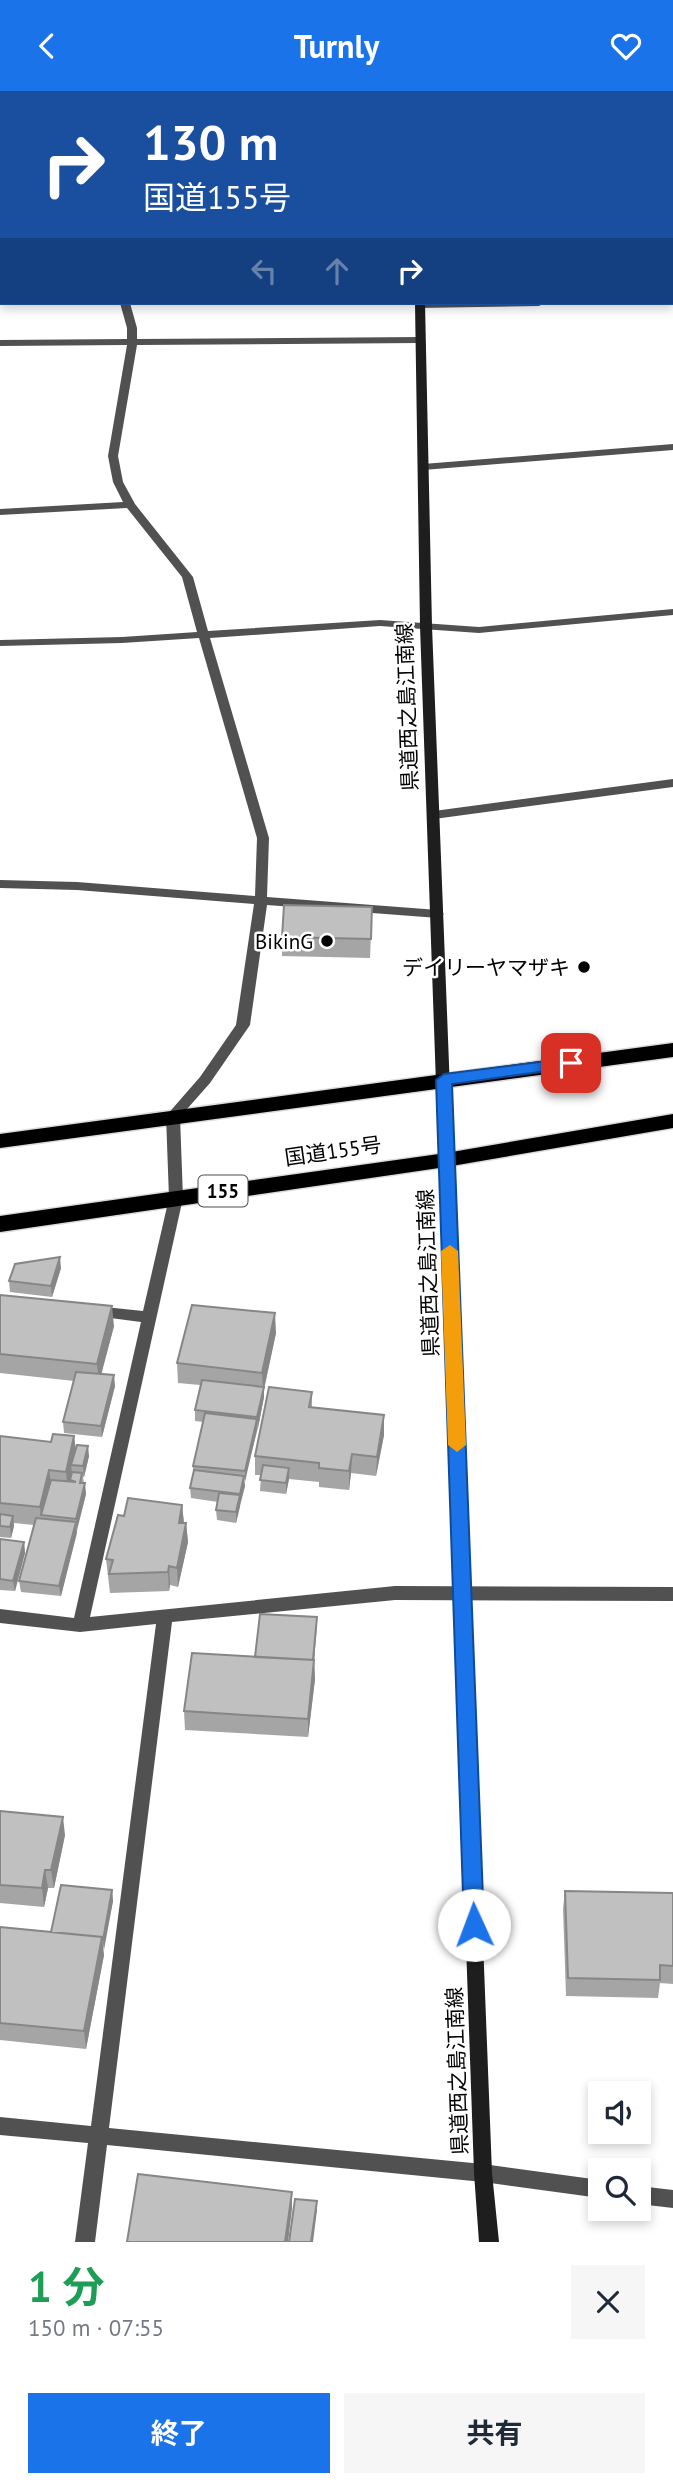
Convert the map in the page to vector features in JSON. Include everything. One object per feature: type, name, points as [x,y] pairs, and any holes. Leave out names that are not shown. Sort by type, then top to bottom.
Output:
[{"type":"highway","points":[[0,1141],[673,1050]]},
{"type":"highway","name":"国道155号","points":[[0,1224],[446,1160],[673,1121]]},
{"type":"main road","name":"県道西之島江南線","points":[[420,305],[426,626],[483,2173],[489,2242]]},
{"type":"street","points":[[79,1625],[176,1198],[173,1116],[205,1080],[243,1025],[261,898],[263,838],[187,577],[130,505],[118,482],[113,456],[133,342],[125,305]]},
{"type":"street","points":[[0,343],[420,340]]},
{"type":"street","points":[[423,467],[673,447]]},
{"type":"street","points":[[0,512],[130,505]]},
{"type":"street","points":[[0,643],[380,623],[479,630],[673,612]]},
{"type":"street","points":[[434,815],[673,783]]},
{"type":"street","points":[[0,884],[77,886],[261,898],[438,914]]},
{"type":"street","points":[[81,1310],[149,1317]]},
{"type":"street","points":[[0,1616],[79,1625],[396,1593],[673,1594]]},
{"type":"street","points":[[85,2242],[165,1617]]},
{"type":"street","points":[[0,2126],[483,2173],[588,2187]]},
{"type":"street","points":[[651,2196],[673,2199]]},
{"type":"building","points":[[284,905],[372,907],[371,939],[282,937]]},
{"type":"building","points":[[60,1257],[51,1286],[9,1281],[15,1264]]},
{"type":"building","points":[[0,1295],[112,1306],[97,1364],[0,1354]]},
{"type":"building","points":[[192,1305],[275,1313],[262,1373],[177,1363]]},
{"type":"building","points":[[76,1372],[114,1375],[101,1426],[63,1422]]},
{"type":"building","points":[[202,1380],[264,1387],[257,1417],[195,1410]]},
{"type":"building","points":[[269,1387],[312,1392],[309,1407],[384,1415],[377,1457],[352,1454],[349,1471],[319,1468],[319,1463],[255,1456]]},
{"type":"building","points":[[205,1413],[257,1419],[245,1471],[193,1466]]},
{"type":"building","points":[[53,1434],[74,1436],[66,1472],[49,1470],[40,1507],[0,1503],[0,1436],[51,1442]]},
{"type":"building","points":[[77,1445],[88,1446],[83,1466],[71,1465]]},
{"type":"building","points":[[263,1465],[289,1468],[286,1483],[260,1480]]},
{"type":"building","points":[[194,1470],[244,1476],[240,1494],[190,1488]]},
{"type":"building","points":[[72,1472],[82,1473],[80,1483],[85,1483],[76,1519],[41,1515],[51,1480],[76,1482],[70,1480]]},
{"type":"building","points":[[219,1493],[240,1495],[236,1512],[216,1510]]},
{"type":"building","points":[[128,1498],[182,1505],[179,1523],[186,1523],[177,1568],[169,1566],[168,1572],[109,1574],[113,1560],[106,1559],[118,1515],[124,1516]]},
{"type":"building","points":[[0,1514],[13,1516],[10,1527],[0,1526]]},
{"type":"building","points":[[36,1518],[76,1522],[59,1586],[19,1581]]},
{"type":"building","points":[[0,1539],[24,1542],[13,1581],[0,1579]]},
{"type":"building","points":[[260,1614],[317,1617],[313,1660],[255,1657]]},
{"type":"building","points":[[192,1653],[314,1660],[308,1719],[184,1711]]},
{"type":"building","points":[[0,1811],[63,1817],[51,1870],[45,1870],[42,1888],[0,1885]]},
{"type":"building","points":[[61,1885],[112,1890],[103,1940],[102,1937],[51,1932]]},
{"type":"building","points":[[565,1891],[673,1893],[673,1966],[660,1965],[660,1980],[568,1978]]},
{"type":"building","points":[[0,1927],[102,1937],[84,2031],[0,2023]]},
{"type":"building","points":[[138,2174],[292,2192],[285,2242],[127,2242]]},
{"type":"building","points":[[295,2199],[317,2201],[311,2242],[289,2242]]},
{"type":"slow traffic","points":[[450,1251],[457,1445]]},
{"type":"place","name":"BikinG","points":[[327,941]]},
{"type":"place","name":"デイリーヤマザキ","points":[[584,967]]},
{"type":"route","points":[[474,1925],[444,1080],[571,1063]]}]
